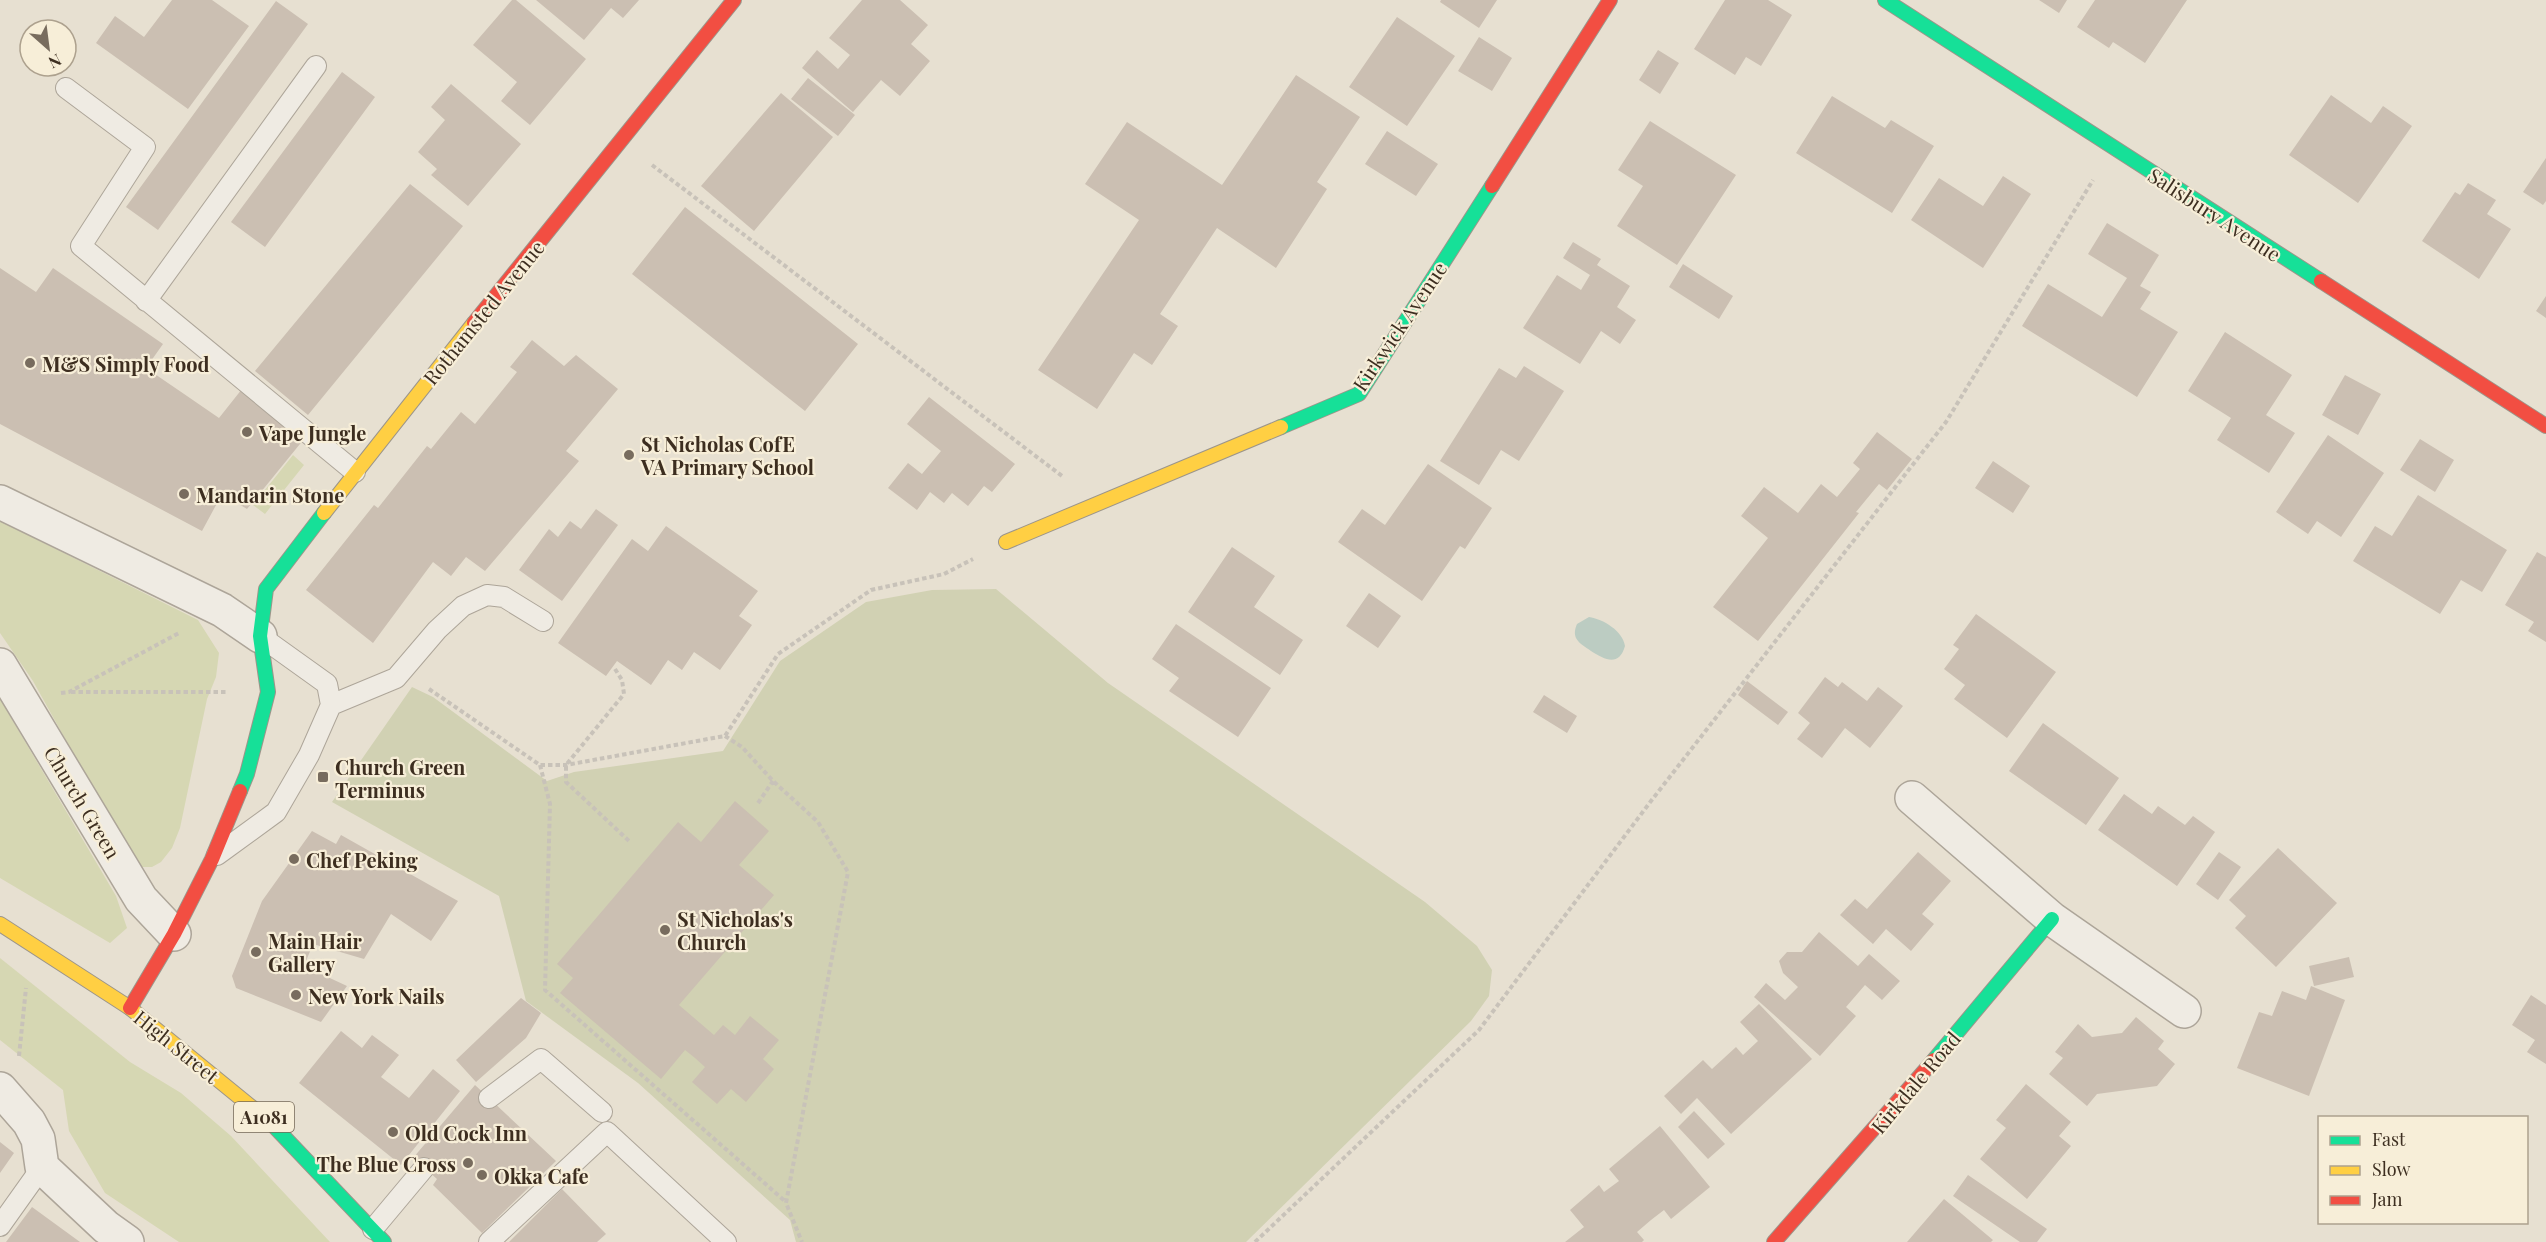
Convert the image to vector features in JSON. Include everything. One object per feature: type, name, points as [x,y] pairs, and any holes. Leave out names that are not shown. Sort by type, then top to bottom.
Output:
[{"type":"street","name":"Rothamsted Avenue","points":[[260,636],[266,589],[355,472],[734,0]]},
{"type":"street","name":"Kirkwick Avenue","points":[[1006,542],[1359,394],[1610,0]]},
{"type":"street","name":"Salisbury Avenue","points":[[1885,0],[2546,426]]},
{"type":"street","points":[[0,501],[222,610],[260,636],[268,692],[247,774],[212,859],[174,934],[130,1008]]},
{"type":"street","name":"Church Green","points":[[0,665],[141,899],[174,934]]},
{"type":"street","points":[[1912,798],[2052,919],[2184,1011]]},
{"type":"street","name":"Kirkdale Road","points":[[1774,1242],[1894,1108],[2052,919]]},
{"type":"street","name":"High Street","points":[[0,924],[130,1008],[275,1126],[379,1236]]},
{"type":"street","points":[[7,1097],[29,1122],[38,1139],[42,1167],[106,1227],[127,1242]]},
{"type":"lane","points":[[146,301],[316,66]]},
{"type":"lane","points":[[66,88],[145,147],[81,246],[355,472]]},
{"type":"lane","points":[[331,705],[396,678],[436,630],[463,606],[487,595],[504,597],[543,621]]},
{"type":"lane","points":[[212,859],[276,812],[309,755],[331,705],[327,684],[260,636]]},
{"type":"lane","points":[[489,1098],[541,1059],[602,1113]]},
{"type":"lane","points":[[489,1242],[607,1131],[726,1242]]},
{"type":"lane","points":[[0,1226],[42,1167]]},
{"type":"lane","points":[[379,1236],[424,1168]]},
{"type":"path","points":[[620,141],[1099,504]]},
{"type":"path","points":[[1255,1242],[1479,1030],[1651,801],[1946,422],[2112,148]]},
{"type":"path","points":[[725,736],[778,654],[871,590],[944,574],[1006,542]]},
{"type":"path","points":[[69,692],[222,610]]},
{"type":"path","points":[[615,669],[622,680],[624,694],[566,765],[567,783],[629,841]]},
{"type":"path","points":[[396,678],[412,679],[451,702],[540,765],[566,765],[725,736],[742,747],[773,781],[818,822],[848,872],[786,1203]]},
{"type":"path","points":[[20,696],[69,692],[268,692]]},
{"type":"path","points":[[540,765],[550,804],[545,990],[786,1203],[800,1241]]},
{"type":"path","points":[[759,803],[773,781]]},
{"type":"path","points":[[7,1097],[28,971],[42,950]]},
{"type":"green space","points":[[293,455],[304,465],[265,514],[253,505]]},
{"type":"green space","points":[[0,521],[198,620],[219,653],[216,677],[207,699],[180,828],[172,848],[161,862],[152,867],[142,867],[133,861],[33,681],[0,633]]},
{"type":"green space","points":[[996,589],[1108,683],[1425,902],[1477,946],[1492,970],[1489,996],[1471,1021],[1246,1242],[796,1242],[790,1220],[638,1083],[526,1001],[499,896],[332,802],[412,687],[433,697],[547,781],[574,772],[723,751],[780,661],[866,602],[932,590]]},
{"type":"green space","points":[[0,699],[116,896],[127,928],[110,943],[0,878]]},
{"type":"green space","points":[[0,958],[130,1062],[181,1093],[231,1136],[330,1242],[179,1242],[105,1193],[69,1131],[63,1090],[0,1040]]},
{"type":"shaded area","points":[[1589,617],[1606,623],[1620,635],[1625,646],[1619,657],[1611,660],[1601,657],[1577,640],[1575,633],[1577,624]]},
{"type":"building","points":[[172,0],[212,0],[249,26],[188,109],[96,43],[115,16],[144,37]]},
{"type":"building","points":[[512,0],[516,0],[586,59],[530,125],[501,101],[517,82],[473,45]]},
{"type":"building","points":[[536,0],[639,0],[623,18],[611,8],[584,40]]},
{"type":"building","points":[[862,0],[900,0],[928,25],[911,44],[930,61],[900,96],[881,80],[853,112],[802,68],[817,50],[838,69],[850,55],[829,38]]},
{"type":"building","points":[[1441,0],[1497,0],[1479,28],[1440,2]]},
{"type":"building","points":[[1725,0],[1768,0],[1792,15],[1761,66],[1746,57],[1735,75],[1694,49]]},
{"type":"building","points":[[2039,0],[2067,0],[2059,13]]},
{"type":"building","points":[[2095,0],[2187,0],[2145,63],[2113,42],[2109,48],[2077,27]]},
{"type":"building","points":[[276,1],[308,24],[158,230],[126,207]]},
{"type":"building","points":[[1397,17],[1455,56],[1407,126],[1349,87]]},
{"type":"building","points":[[1479,37],[1512,58],[1492,91],[1458,71]]},
{"type":"building","points":[[1658,50],[1679,63],[1660,94],[1639,80]]},
{"type":"building","points":[[342,72],[375,97],[265,247],[231,222]]},
{"type":"building","points":[[1296,75],[1360,117],[1317,182],[1327,189],[1276,268],[1217,228],[1160,314],[1178,326],[1152,365],[1134,353],[1097,409],[1038,370],[1139,220],[1085,184],[1127,122],[1222,185]]},
{"type":"building","points":[[808,78],[855,115],[838,136],[791,99]]},
{"type":"building","points":[[451,84],[521,144],[468,206],[431,175],[437,169],[418,152],[445,120],[431,107]]},
{"type":"building","points":[[781,93],[833,137],[754,231],[701,186]]},
{"type":"building","points":[[2331,95],[2371,123],[2383,106],[2412,126],[2358,203],[2289,155]]},
{"type":"building","points":[[1832,96],[1885,128],[1891,120],[1934,146],[1892,213],[1796,153]]},
{"type":"building","points":[[1650,121],[1736,175],[1677,265],[1617,226],[1643,186],[1618,170]]},
{"type":"building","points":[[1387,131],[1438,164],[1416,196],[1365,164]]},
{"type":"building","points":[[2546,158],[2546,201],[2543,205],[2523,192]]},
{"type":"building","points":[[2003,176],[2031,194],[1983,268],[1911,220],[1939,178],[1983,206]]},
{"type":"building","points":[[2468,183],[2496,200],[2487,214],[2511,229],[2479,279],[2422,241],[2455,192],[2460,195]]},
{"type":"building","points":[[410,184],[463,226],[308,415],[255,371]]},
{"type":"building","points":[[685,207],[858,344],[805,411],[632,274]]},
{"type":"building","points":[[2107,223],[2159,255],[2140,286],[2151,292],[2140,309],[2178,332],[2137,397],[2022,326],[2048,284],[2102,317],[2127,278],[2088,254]]},
{"type":"building","points":[[1573,242],[1601,259],[1597,265],[1630,286],[1617,307],[1636,320],[1620,344],[1601,331],[1580,364],[1523,328],[1557,275],[1581,290],[1590,275],[1563,258]]},
{"type":"building","points":[[1683,264],[1733,296],[1719,319],[1669,287]]},
{"type":"building","points":[[0,268],[36,292],[53,268],[163,344],[146,368],[219,418],[242,389],[304,439],[247,509],[222,494],[202,531],[0,424]]},
{"type":"building","points":[[2546,296],[2546,318],[2536,311]]},
{"type":"building","points":[[2225,332],[2292,375],[2266,415],[2295,433],[2269,473],[2217,440],[2231,418],[2188,391]]},
{"type":"building","points":[[532,340],[564,366],[576,355],[618,389],[566,451],[579,461],[485,571],[466,557],[451,576],[433,562],[373,643],[306,590],[374,505],[378,508],[427,446],[431,449],[461,412],[475,424],[517,372],[510,367]]},
{"type":"building","points":[[1524,366],[1564,391],[1519,461],[1501,450],[1479,485],[1440,461],[1499,368],[1516,378]]},
{"type":"building","points":[[2345,375],[2381,394],[2358,435],[2322,415]]},
{"type":"building","points":[[929,397],[1015,464],[992,492],[984,486],[968,506],[952,493],[944,503],[930,492],[917,510],[888,488],[908,463],[922,474],[941,451],[907,424]]},
{"type":"building","points":[[1877,432],[1912,459],[1887,490],[1879,484],[1856,512],[1859,513],[1758,641],[1713,607],[1768,538],[1741,516],[1764,487],[1798,513],[1821,484],[1837,497],[1860,469],[1853,463]]},
{"type":"building","points":[[2328,435],[2384,473],[2341,537],[2317,521],[2308,534],[2276,512]]},
{"type":"building","points":[[2420,439],[2454,460],[2435,492],[2400,470]]},
{"type":"building","points":[[1993,461],[2030,486],[2013,513],[1975,488]]},
{"type":"building","points":[[1428,464],[1492,508],[1465,549],[1460,546],[1422,601],[1338,542],[1362,509],[1385,525]]},
{"type":"building","points":[[2418,495],[2507,550],[2482,592],[2461,580],[2440,614],[2353,561],[2375,526],[2392,536]]},
{"type":"building","points":[[596,509],[618,525],[562,601],[519,570],[549,529],[558,537],[570,521],[581,529]]},
{"type":"building","points":[[666,526],[758,591],[739,616],[752,625],[720,670],[694,652],[682,670],[668,660],[651,685],[617,661],[606,676],[558,643],[632,539],[648,551]]},
{"type":"building","points":[[1232,547],[1275,576],[1254,607],[1303,640],[1280,675],[1188,612]]},
{"type":"building","points":[[2537,552],[2546,557],[2546,642],[2528,631],[2534,622],[2505,605]]},
{"type":"building","points":[[1369,593],[1401,616],[1378,648],[1346,626]]},
{"type":"building","points":[[1976,614],[2056,672],[2007,738],[1954,699],[1965,685],[1944,669],[1959,649],[1953,645]]},
{"type":"building","points":[[1176,624],[1271,688],[1238,737],[1169,691],[1179,678],[1152,659]]},
{"type":"building","points":[[1825,677],[1838,687],[1842,682],[1867,701],[1878,687],[1903,706],[1870,748],[1845,728],[1822,758],[1797,739],[1810,723],[1798,713]]},
{"type":"building","points":[[1747,681],[1788,712],[1778,725],[1738,695]]},
{"type":"building","points":[[1544,695],[1577,716],[1567,733],[1533,712]]},
{"type":"building","points":[[2043,723],[2119,778],[2086,825],[2009,771]]},
{"type":"building","points":[[2124,794],[2152,814],[2158,806],[2185,825],[2193,816],[2215,832],[2177,886],[2098,830]]},
{"type":"building","name":"St Nicholas's Church","points":[[735,801],[769,831],[739,865],[774,895],[679,1005],[714,1035],[723,1025],[735,1035],[750,1016],[779,1040],[763,1059],[774,1069],[746,1102],[731,1089],[717,1104],[692,1082],[705,1067],[695,1058],[685,1050],[661,1079],[560,993],[573,978],[557,964],[678,822],[701,842]]},
{"type":"building","points":[[312,831],[336,844],[341,835],[458,901],[431,941],[391,914],[364,959],[313,944],[304,966],[347,986],[321,1022],[236,988],[232,976],[262,901]]},
{"type":"building","points":[[2278,848],[2337,903],[2276,967],[2235,928],[2246,916],[2229,900]]},
{"type":"building","points":[[1918,852],[1951,881],[1922,914],[1934,924],[1911,951],[1886,929],[1873,944],[1840,915],[1855,899],[1867,909]]},
{"type":"building","points":[[2219,852],[2241,867],[2218,900],[2196,884]]},
{"type":"building","points":[[1819,932],[1858,966],[1869,954],[1900,981],[1882,1000],[1865,985],[1846,1007],[1856,1016],[1820,1056],[1754,997],[1766,983],[1785,1000],[1798,987],[1783,973],[1779,961],[1787,952],[1802,952]]},
{"type":"building","points":[[2349,957],[2354,977],[2314,986],[2309,966]]},
{"type":"building","points":[[2311,986],[2345,1000],[2309,1096],[2237,1068],[2259,1012],[2272,1016],[2282,991],[2306,1000]]},
{"type":"building","points":[[2531,995],[2546,1005],[2546,1064],[2527,1052],[2535,1040],[2512,1025]]},
{"type":"building","points":[[521,998],[541,1013],[526,1038],[476,1082],[456,1060]]},
{"type":"building","points":[[1759,1004],[1812,1059],[1731,1134],[1697,1098],[1681,1114],[1664,1096],[1703,1060],[1712,1069],[1736,1047],[1743,1055],[1758,1041],[1740,1022]]},
{"type":"building","points":[[2136,1017],[2164,1041],[2158,1049],[2175,1064],[2157,1086],[2097,1094],[2087,1106],[2049,1074],[2063,1058],[2055,1052],[2078,1024],[2092,1037],[2122,1033]]},
{"type":"building","name":"Old Cock Inn","points":[[341,1031],[362,1048],[372,1035],[399,1055],[381,1077],[409,1098],[433,1069],[460,1091],[401,1165],[299,1083]]},
{"type":"building","points":[[2026,1084],[2071,1122],[2059,1136],[2071,1146],[2027,1199],[1980,1159],[2006,1128],[1996,1120]]},
{"type":"building","points":[[475,1085],[556,1161],[482,1233],[433,1185],[437,1179],[413,1158]]},
{"type":"building","points":[[1694,1111],[1725,1144],[1708,1159],[1678,1127]]},
{"type":"building","points":[[1660,1126],[1710,1187],[1671,1219],[1664,1210],[1651,1220],[1637,1232],[1644,1240],[1642,1242],[1565,1242],[1584,1227],[1570,1210],[1599,1185],[1604,1192],[1619,1181],[1609,1169]]},
{"type":"building","points":[[0,1142],[14,1153],[0,1173]]},
{"type":"building","points":[[1968,1175],[2047,1229],[2037,1242],[2020,1242],[1953,1196]]},
{"type":"building","points":[[562,1189],[606,1234],[597,1242],[509,1242]]},
{"type":"building","points":[[1944,1199],[1993,1240],[1991,1242],[1907,1242]]},
{"type":"building","points":[[32,1207],[80,1242],[6,1242]]},
{"type":"traffic: fast","points":[[1885,0],[2321,281]]},
{"type":"traffic: fast","points":[[1281,427],[1359,394],[1492,186]]},
{"type":"traffic: fast","points":[[240,791],[247,774],[268,692],[260,636],[266,589],[324,513]]},
{"type":"traffic: fast","points":[[1934,1060],[2052,919]]},
{"type":"traffic: fast","points":[[271,1123],[384,1242]]},
{"type":"traffic: slow","points":[[324,513],[474,323]]},
{"type":"traffic: slow","points":[[1006,542],[1281,427]]},
{"type":"traffic: slow","points":[[0,924],[130,1008],[271,1123]]},
{"type":"traffic: jam","points":[[474,323],[734,0]]},
{"type":"traffic: jam","points":[[1492,186],[1610,0]]},
{"type":"traffic: jam","points":[[2321,281],[2546,426]]},
{"type":"traffic: jam","points":[[130,1008],[174,934],[212,859],[240,791]]},
{"type":"traffic: jam","points":[[1774,1242],[1934,1060]]},
{"type":"place","name":"M&S Simply Food","points":[[30,363]]},
{"type":"place","name":"Vape Jungle","points":[[247,432]]},
{"type":"place","name":"St Nicholas CofE VA Primary School","points":[[629,455]]},
{"type":"place","name":"Mandarin Stone","points":[[184,494]]},
{"type":"place","name":"Church Green Terminus","points":[[323,777]]},
{"type":"place","name":"Chef Peking","points":[[294,859]]},
{"type":"place","name":"St Nicholas's Church","points":[[665,930]]},
{"type":"place","name":"Main Hair Gallery","points":[[256,952]]},
{"type":"place","name":"New York Nails","points":[[296,995]]},
{"type":"place","name":"Old Cock Inn","points":[[393,1132]]},
{"type":"place","name":"The Blue Cross","points":[[468,1163]]},
{"type":"place","name":"Okka Cafe","points":[[482,1175]]}]
